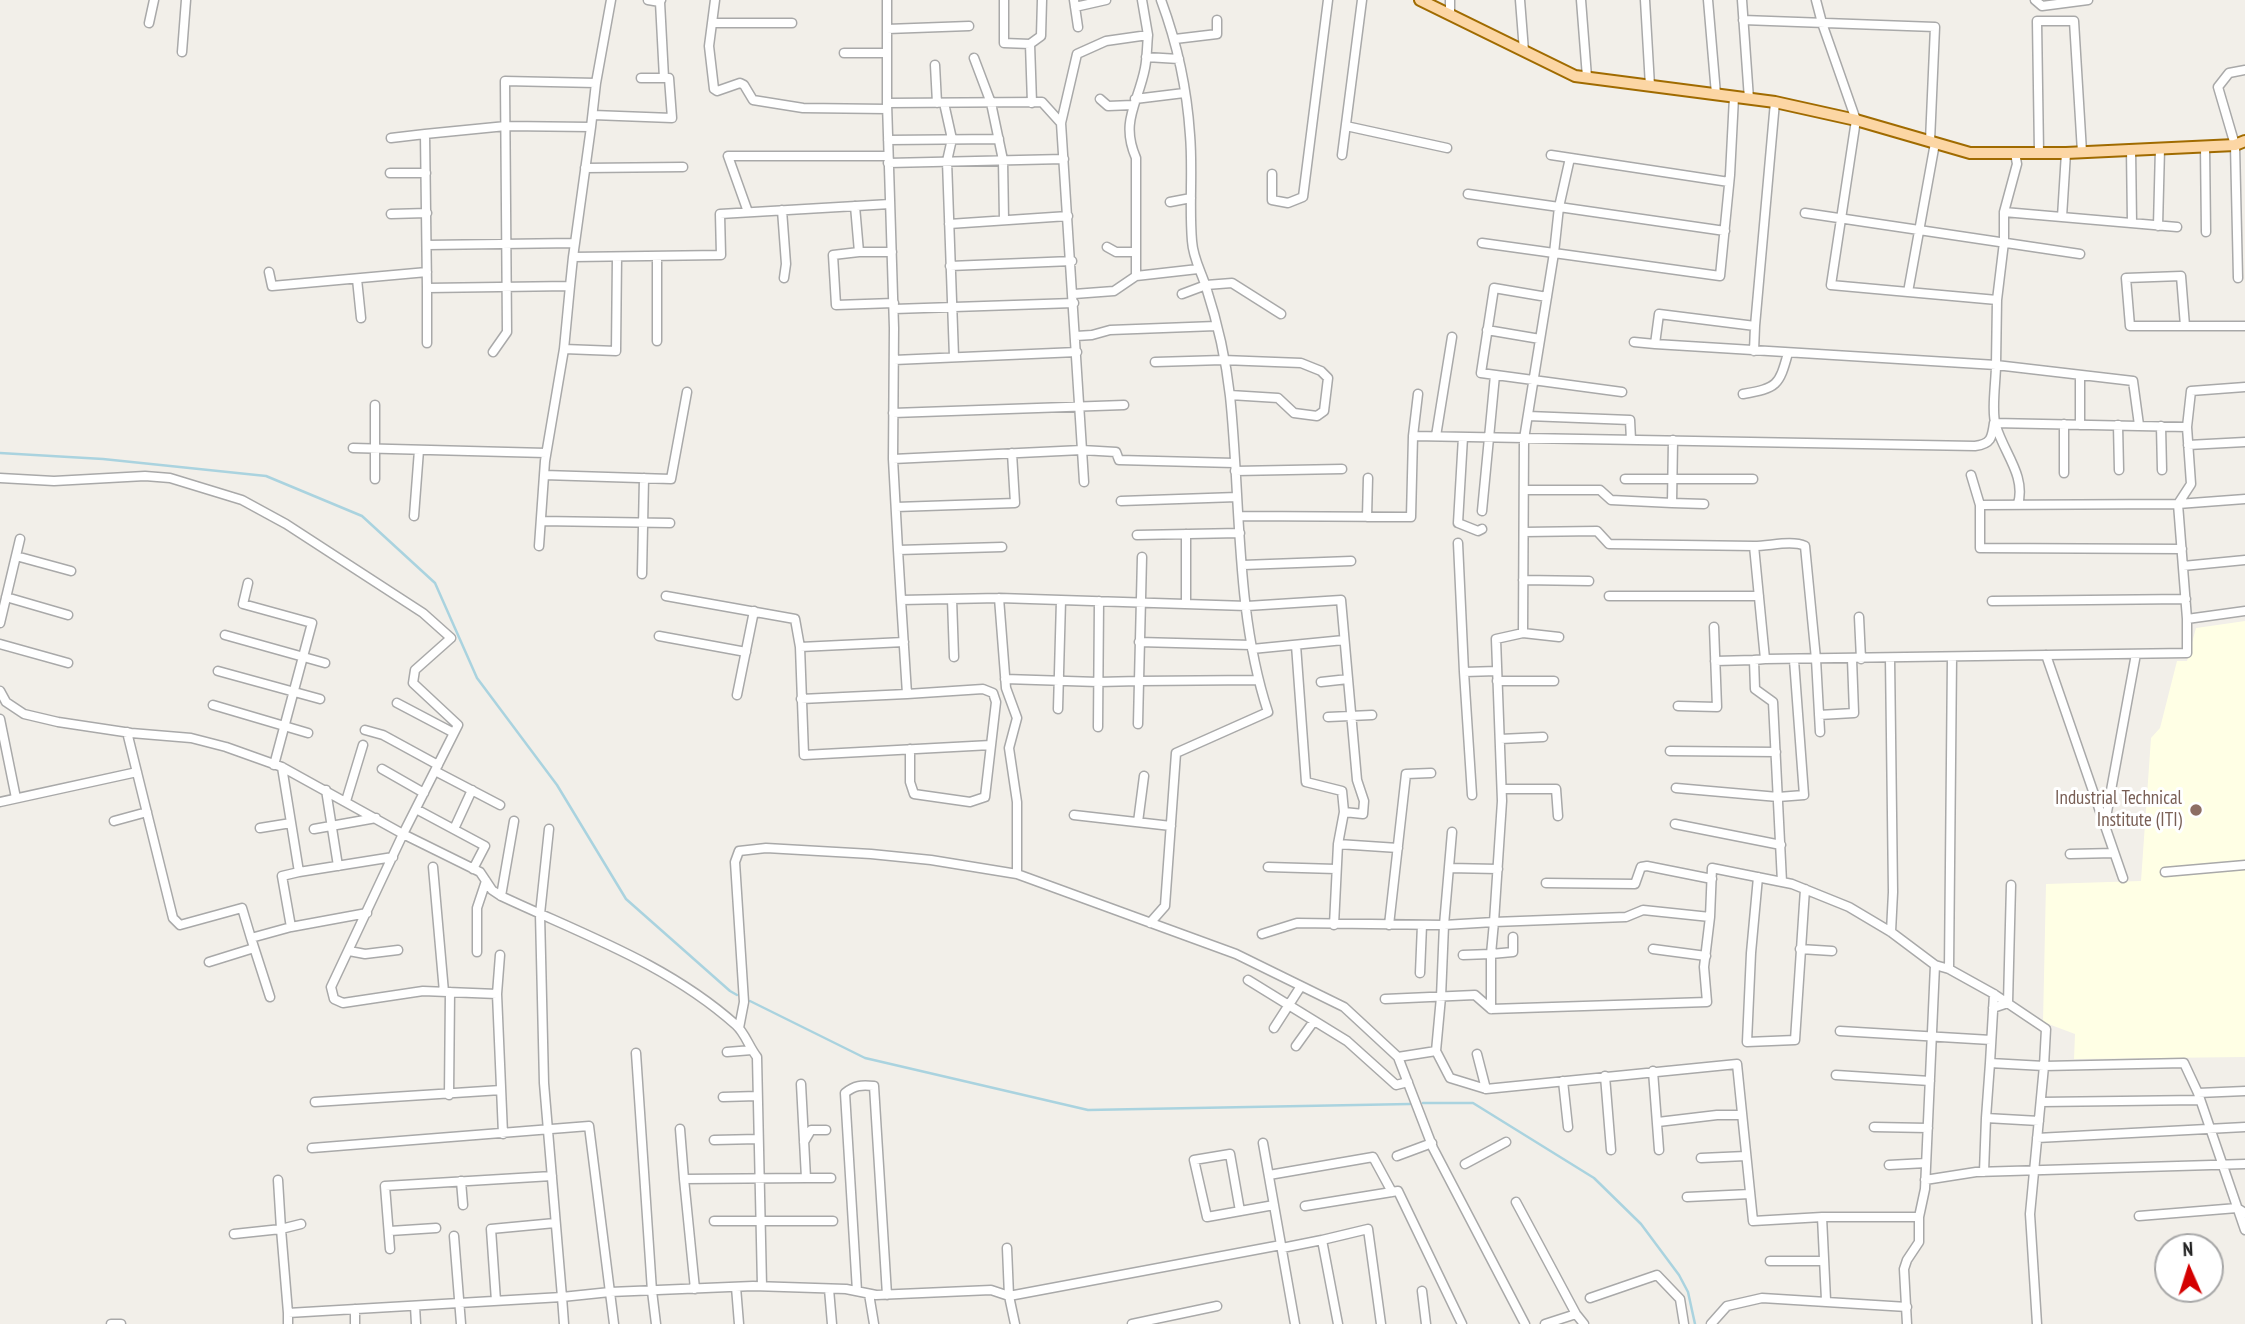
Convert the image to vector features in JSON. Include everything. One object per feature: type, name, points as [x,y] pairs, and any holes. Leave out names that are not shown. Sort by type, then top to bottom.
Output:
[{"type":"main road","points":[[1420,0],[1575,76],[1775,102],[1856,120],[1970,153],[2066,153],[2240,143]]},
{"type":"street","points":[[149,23],[154,0]]},
{"type":"street","points":[[182,52],[186,0]]},
{"type":"street","points":[[539,546],[546,453],[564,349],[596,83],[611,0]]},
{"type":"street","points":[[648,0],[661,1],[664,78]]},
{"type":"street","points":[[715,0],[709,46],[713,89],[717,91],[740,83],[753,100],[803,107],[1042,103],[1061,123]]},
{"type":"street","points":[[887,0],[888,159],[894,306],[893,459],[907,694]]},
{"type":"street","points":[[1004,0],[1003,43],[1030,44],[1041,36],[1042,0]]},
{"type":"street","points":[[1078,27],[1074,4],[1106,0]]},
{"type":"street","points":[[1136,276],[1136,158],[1129,141],[1128,124],[1146,58],[1148,35],[1142,0]]},
{"type":"street","points":[[1150,923],[1165,906],[1176,753],[1268,712],[1257,680],[1247,606],[1230,395],[1206,285],[1198,269],[1192,243],[1190,134],[1175,39],[1161,0]]},
{"type":"street","points":[[1272,174],[1272,200],[1288,203],[1303,197],[1328,0]]},
{"type":"street","points":[[1342,155],[1362,0]]},
{"type":"street","points":[[1450,0],[1450,15]]},
{"type":"street","points":[[1520,0],[1524,51]]},
{"type":"street","points":[[1581,0],[1587,78]]},
{"type":"street","points":[[1644,0],[1650,86]]},
{"type":"street","points":[[1708,0],[1716,94]]},
{"type":"street","points":[[1742,0],[1749,99]]},
{"type":"street","points":[[1816,0],[1856,120],[1831,285],[1997,300]]},
{"type":"street","points":[[2035,0],[2042,6],[2088,0]]},
{"type":"street","points":[[1799,18],[1822,23]]},
{"type":"street","points":[[1175,39],[1217,34],[1217,20]]},
{"type":"street","points":[[1743,20],[1935,27],[1933,142],[1908,292]]},
{"type":"street","points":[[2039,153],[2037,21],[2074,21],[2082,152]]},
{"type":"street","points":[[712,23],[792,23]]},
{"type":"street","points":[[887,29],[969,26]]},
{"type":"street","points":[[1084,482],[1072,261],[1061,123],[1077,54],[1106,41],[1148,35]]},
{"type":"street","points":[[1030,44],[1032,103]]},
{"type":"street","points":[[844,53],[887,53]]},
{"type":"street","points":[[974,58],[991,103],[1003,160],[1004,220]]},
{"type":"street","points":[[1146,58],[1178,59]]},
{"type":"street","points":[[935,65],[941,103],[951,139],[947,161],[954,358]]},
{"type":"street","points":[[2238,278],[2240,143],[2218,87],[2229,73],[2245,70]]},
{"type":"street","points":[[593,115],[672,118],[669,78],[641,78]]},
{"type":"street","points":[[493,352],[507,332],[505,81],[596,83]]},
{"type":"street","points":[[1100,99],[1108,106],[1184,93]]},
{"type":"street","points":[[1482,243],[1720,276],[1730,182],[1734,97]]},
{"type":"street","points":[[1754,351],[1775,102]]},
{"type":"street","points":[[391,138],[506,126],[591,127]]},
{"type":"street","points":[[1346,126],[1447,148]]},
{"type":"street","points":[[425,134],[427,343]]},
{"type":"street","points":[[888,140],[999,139]]},
{"type":"street","points":[[2205,146],[2206,232]]},
{"type":"street","points":[[2158,226],[2160,148]]},
{"type":"street","points":[[2132,149],[2132,223]]},
{"type":"street","points":[[1413,436],[1975,446],[1986,444],[1992,439],[1994,423],[1997,300],[2004,242],[2004,212],[2017,164],[2015,153]]},
{"type":"street","points":[[2062,217],[2066,153]]},
{"type":"street","points":[[1551,155],[1730,182]]},
{"type":"street","points":[[748,212],[728,156],[947,161],[1064,159]]},
{"type":"street","points":[[1523,634],[1524,439],[1559,207],[1570,158]]},
{"type":"street","points":[[585,168],[683,167]]},
{"type":"street","points":[[390,173],[426,173]]},
{"type":"street","points":[[1468,194],[1725,230]]},
{"type":"street","points":[[1170,202],[1191,198]]},
{"type":"street","points":[[573,257],[721,255],[720,214],[890,204]]},
{"type":"street","points":[[855,206],[859,252]]},
{"type":"street","points":[[782,210],[786,264],[784,278]]},
{"type":"street","points":[[2004,212],[2177,227]]},
{"type":"street","points":[[391,214],[427,213]]},
{"type":"street","points":[[1805,213],[2080,254]]},
{"type":"street","points":[[949,224],[1068,216]]},
{"type":"street","points":[[427,245],[575,243]]},
{"type":"street","points":[[1107,247],[1115,252],[1136,252]]},
{"type":"street","points":[[892,252],[833,255],[836,305],[952,308],[1074,303]]},
{"type":"street","points":[[657,256],[657,341]]},
{"type":"street","points":[[564,349],[616,351],[617,257]]},
{"type":"street","points":[[950,266],[1072,261]]},
{"type":"street","points":[[1074,293],[1114,291],[1136,276],[1198,269]]},
{"type":"street","points":[[269,272],[272,286],[427,272]]},
{"type":"street","points":[[2185,326],[2181,276],[2126,278],[2130,326],[2185,326],[2245,326]]},
{"type":"street","points":[[357,279],[361,318]]},
{"type":"street","points":[[1182,294],[1206,285],[1232,283],[1281,314]]},
{"type":"street","points":[[428,288],[570,286]]},
{"type":"street","points":[[1547,297],[1494,288],[1481,373],[1622,392]]},
{"type":"street","points":[[1655,344],[1659,314],[1755,326]]},
{"type":"street","points":[[1076,336],[1110,330],[1216,326]]},
{"type":"street","points":[[1488,330],[1540,339]]},
{"type":"street","points":[[1436,436],[1452,337]]},
{"type":"street","points":[[1634,342],[1996,365],[2133,381],[2139,425]]},
{"type":"street","points":[[894,360],[1077,352]]},
{"type":"street","points":[[1744,394],[1770,389],[1781,379],[1788,353]]},
{"type":"street","points":[[1155,362],[1223,360],[1301,363],[1321,371],[1328,378],[1324,411],[1317,416],[1294,413],[1278,398],[1230,395]]},
{"type":"street","points":[[2080,374],[2080,425]]},
{"type":"street","points":[[1482,511],[1495,375]]},
{"type":"street","points":[[1715,661],[2187,653],[2188,619],[2178,504],[2191,484],[2187,427],[2191,391],[2245,387]]},
{"type":"street","points":[[544,475],[671,479],[687,392]]},
{"type":"street","points":[[1239,516],[1411,517],[1413,436],[1418,394]]},
{"type":"street","points":[[374,405],[374,479]]},
{"type":"street","points":[[893,412],[1124,405]]},
{"type":"street","points":[[1528,416],[1630,421],[1631,440]]},
{"type":"street","points":[[1994,423],[2187,427]]},
{"type":"street","points":[[1994,423],[2020,480],[2021,494],[2018,505]]},
{"type":"street","points":[[2064,424],[2064,473]]},
{"type":"street","points":[[2118,425],[2119,470]]},
{"type":"street","points":[[2161,426],[2162,470]]},
{"type":"street","points":[[1463,437],[1458,523],[1482,529]]},
{"type":"street","points":[[1672,503],[1673,440]]},
{"type":"street","points":[[2188,445],[2245,442]]},
{"type":"street","points":[[353,448],[546,453]]},
{"type":"street","points":[[414,516],[419,450]]},
{"type":"street","points":[[893,459],[1082,450],[1116,452],[1119,460],[1234,467],[1342,469]]},
{"type":"street","points":[[896,507],[1015,503],[1012,453]]},
{"type":"street","points":[[1971,475],[1980,505],[1980,548],[2182,549]]},
{"type":"street","points":[[0,478],[54,481],[145,476],[170,478],[242,500],[275,518],[423,613],[451,638],[415,670],[413,683],[458,724],[331,987],[334,999],[343,1003],[423,991],[497,994]]},
{"type":"street","points":[[642,573],[644,478]]},
{"type":"street","points":[[1367,517],[1368,478]]},
{"type":"street","points":[[1625,479],[1753,479]]},
{"type":"street","points":[[1524,490],[1600,491],[1611,500],[1704,504]]},
{"type":"street","points":[[1121,501],[1237,497]]},
{"type":"street","points":[[1980,505],[2178,504],[2245,499]]},
{"type":"street","points":[[541,521],[670,523]]},
{"type":"street","points":[[1524,532],[1597,531],[1609,544],[1772,547],[1791,543],[1805,546],[1820,732]]},
{"type":"street","points":[[1137,535],[1240,533]]},
{"type":"street","points":[[1186,534],[1186,604]]},
{"type":"street","points":[[0,623],[20,539]]},
{"type":"street","points":[[1458,543],[1472,794]]},
{"type":"street","points":[[1754,545],[1765,659]]},
{"type":"street","points":[[898,550],[1002,547]]},
{"type":"street","points":[[16,556],[71,571]]},
{"type":"street","points":[[1138,724],[1142,557]]},
{"type":"street","points":[[1243,565],[1351,561]]},
{"type":"street","points":[[2183,566],[2245,561]]},
{"type":"street","points":[[1523,580],[1589,581]]},
{"type":"street","points":[[248,583],[243,604],[312,623],[285,726],[278,766],[299,872]]},
{"type":"street","points":[[666,596],[795,619],[800,647],[804,755],[991,745]]},
{"type":"street","points":[[1609,596],[1759,596]]},
{"type":"street","points":[[6,597],[68,615]]},
{"type":"street","points":[[901,600],[999,598],[1247,606],[1341,600],[1357,780],[1364,801],[1363,814],[1344,812]]},
{"type":"street","points":[[999,598],[1006,688],[1017,718],[1009,748],[1017,802],[1017,874]]},
{"type":"street","points":[[952,599],[954,657]]},
{"type":"street","points":[[1992,601],[2186,599]]},
{"type":"street","points":[[1058,709],[1061,600]]},
{"type":"street","points":[[1098,727],[1099,601]]},
{"type":"street","points":[[737,695],[754,611]]},
{"type":"street","points":[[2188,619],[2245,611]]},
{"type":"street","points":[[1819,715],[1854,713],[1859,617]]},
{"type":"street","points":[[1678,706],[1717,707],[1714,627]]},
{"type":"street","points":[[1491,1009],[1502,789],[1496,639],[1523,634],[1559,637]]},
{"type":"street","points":[[225,635],[325,663]]},
{"type":"street","points":[[659,636],[746,652]]},
{"type":"street","points":[[1139,642],[1252,647],[1344,640]]},
{"type":"street","points":[[800,647],[904,642]]},
{"type":"street","points":[[0,644],[68,663]]},
{"type":"street","points":[[1296,645],[1306,782],[1342,791],[1344,812],[1338,844],[1334,925]]},
{"type":"street","points":[[2105,826],[2136,654]]},
{"type":"street","points":[[2046,655],[2123,878]]},
{"type":"street","points":[[1907,1324],[1904,1269],[1919,1242],[1932,1036],[1942,967],[1949,958],[1952,657]]},
{"type":"street","points":[[1890,658],[1893,892],[1891,932]]},
{"type":"street","points":[[1754,660],[1755,689],[1773,702],[1782,882]]},
{"type":"street","points":[[1676,788],[1779,797],[1804,795],[1794,660]]},
{"type":"street","points":[[218,671],[320,699]]},
{"type":"street","points":[[1464,672],[1497,671]]},
{"type":"street","points":[[1005,678],[1098,682],[1257,680]]},
{"type":"street","points":[[1321,682],[1348,679]]},
{"type":"street","points":[[1497,681],[1554,681]]},
{"type":"street","points":[[801,699],[983,689],[993,693],[996,702],[985,797],[970,802],[914,794],[910,782],[910,749]]},
{"type":"street","points":[[0,691],[6,702],[24,714],[127,732],[191,738],[278,766],[403,834],[480,872],[492,890],[501,895],[647,962],[710,1005],[739,1028],[757,1056],[762,1286]]},
{"type":"street","points":[[397,703],[454,733]]},
{"type":"street","points":[[213,705],[308,733]]},
{"type":"street","points":[[1328,718],[1372,715]]},
{"type":"street","points":[[0,719],[16,798]]},
{"type":"street","points":[[365,730],[383,735],[500,805]]},
{"type":"street","points":[[127,732],[173,918],[180,925],[242,908],[270,997]]},
{"type":"street","points":[[1500,739],[1544,737]]},
{"type":"street","points":[[346,801],[363,745]]},
{"type":"street","points":[[1670,751],[1776,752]]},
{"type":"street","points":[[382,769],[424,793]]},
{"type":"street","points":[[0,802],[137,772]]},
{"type":"street","points":[[1389,925],[1406,774],[1431,773]]},
{"type":"street","points":[[1138,822],[1144,776]]},
{"type":"street","points":[[1502,789],[1556,789],[1558,816]]},
{"type":"street","points":[[326,790],[338,866]]},
{"type":"street","points":[[454,829],[472,790]]},
{"type":"street","points":[[416,808],[485,846],[473,869]]},
{"type":"street","points":[[114,821],[147,813]]},
{"type":"street","points":[[1074,815],[1171,826]]},
{"type":"street","points":[[313,829],[376,818]]},
{"type":"street","points":[[501,895],[513,821]]},
{"type":"street","points":[[260,828],[291,823]]},
{"type":"street","points":[[1675,824],[1781,845]]},
{"type":"street","points":[[549,829],[540,914],[544,1083],[564,1324]]},
{"type":"street","points":[[1452,832],[1436,1051],[1450,1079],[1486,1089],[1737,1064],[1753,1221],[1822,1217],[1919,1217]]},
{"type":"street","points":[[1338,844],[1398,848]]},
{"type":"street","points":[[739,1028],[744,1002],[735,862],[739,851],[766,848],[871,854],[931,860],[1017,874],[1236,954],[1344,1007],[1398,1057],[1432,1143],[1499,1279],[1525,1324]]},
{"type":"street","points":[[2070,854],[2114,853]]},
{"type":"street","points":[[291,927],[282,876],[393,856]]},
{"type":"street","points":[[2165,872],[2245,865]]},
{"type":"street","points":[[1546,883],[1636,884],[1641,867],[1647,866],[1712,879]]},
{"type":"street","points":[[433,867],[447,992],[449,1095]]},
{"type":"street","points":[[1268,867],[1336,869]]},
{"type":"street","points":[[1448,868],[1498,869]]},
{"type":"street","points":[[1385,999],[1475,995],[1491,1009],[1707,1002],[1704,967],[1712,868],[1782,882],[1849,907],[1942,967],[1994,994],[2046,1029],[2030,1214],[2038,1324]]},
{"type":"street","points":[[1758,877],[1747,1042],[1795,1040],[1805,889]]},
{"type":"street","points":[[477,951],[477,908],[486,881]]},
{"type":"street","points":[[2008,1003],[2011,886]]},
{"type":"street","points":[[1262,934],[1297,923],[1444,925],[1626,917],[1643,910],[1710,917]]},
{"type":"street","points":[[251,938],[291,927],[367,913]]},
{"type":"street","points":[[1420,973],[1422,925]]},
{"type":"street","points":[[1463,955],[1513,952],[1513,937]]},
{"type":"street","points":[[209,962],[254,948]]},
{"type":"street","points":[[1653,949],[1706,956]]},
{"type":"street","points":[[1800,949],[1832,951]]},
{"type":"street","points":[[349,951],[365,954],[398,950]]},
{"type":"street","points":[[499,955],[497,994],[503,1134]]},
{"type":"street","points":[[1248,980],[1347,1041],[1396,1085],[1408,1082]]},
{"type":"street","points":[[1274,1028],[1301,986]]},
{"type":"street","points":[[1984,1172],[1994,994]]},
{"type":"street","points":[[1993,1008],[2008,1003]]},
{"type":"street","points":[[1296,1046],[1314,1021]]},
{"type":"street","points":[[1840,1031],[1991,1040]]},
{"type":"street","points":[[727,1052],[752,1051]]},
{"type":"street","points":[[1398,1057],[1436,1051]]},
{"type":"street","points":[[636,1053],[656,1324]]},
{"type":"street","points":[[1477,1054],[1486,1089]]},
{"type":"street","points":[[1990,1063],[2044,1066],[2184,1063],[2241,1211],[2245,1230]]},
{"type":"street","points":[[1653,1071],[1659,1150]]},
{"type":"street","points":[[1836,1075],[1930,1081]]},
{"type":"street","points":[[1605,1076],[1611,1150]]},
{"type":"street","points":[[1563,1081],[1568,1127]]},
{"type":"street","points":[[801,1084],[806,1178]]},
{"type":"street","points":[[857,1292],[845,1093],[855,1085],[862,1085],[874,1086],[887,1295]]},
{"type":"street","points":[[315,1102],[501,1090]]},
{"type":"street","points":[[2041,1102],[2199,1097],[2245,1091]]},
{"type":"street","points":[[723,1097],[757,1096]]},
{"type":"street","points":[[1658,1122],[1742,1115]]},
{"type":"street","points":[[1986,1118],[2039,1121]]},
{"type":"street","points":[[312,1147],[589,1126],[614,1324]]},
{"type":"street","points":[[1874,1127],[1928,1128]]},
{"type":"street","points":[[2037,1138],[2245,1127]]},
{"type":"street","points":[[680,1129],[695,1289]]},
{"type":"street","points":[[804,1142],[811,1130],[826,1130]]},
{"type":"street","points":[[714,1140],[758,1139]]},
{"type":"street","points":[[1465,1164],[1506,1142]]},
{"type":"street","points":[[1263,1143],[1295,1324]]},
{"type":"street","points":[[1397,1156],[1432,1143]]},
{"type":"street","points":[[1240,1211],[1230,1154],[1194,1160],[1207,1217],[1274,1205]]},
{"type":"street","points":[[1701,1158],[1746,1156]]},
{"type":"street","points":[[1269,1175],[1373,1157],[1392,1192]]},
{"type":"street","points":[[1889,1165],[1926,1163]]},
{"type":"street","points":[[1925,1180],[1984,1172],[2245,1164]]},
{"type":"street","points":[[390,1249],[385,1186],[552,1176]]},
{"type":"street","points":[[684,1179],[831,1178]]},
{"type":"street","points":[[278,1180],[288,1324]]},
{"type":"street","points":[[461,1181],[463,1205]]},
{"type":"street","points":[[1305,1206],[1398,1191],[1462,1324]]},
{"type":"street","points":[[1686,1197],[1750,1194]]},
{"type":"street","points":[[1516,1202],[1576,1314],[1584,1324]]},
{"type":"street","points":[[2139,1216],[2241,1211]]},
{"type":"street","points":[[1822,1217],[1826,1300]]},
{"type":"street","points":[[714,1221],[833,1221]]},
{"type":"street","points":[[496,1301],[491,1229],[555,1223]]},
{"type":"street","points":[[234,1234],[301,1224]]},
{"type":"street","points":[[390,1231],[436,1227]]},
{"type":"street","points":[[288,1313],[610,1292],[762,1286],[829,1289],[857,1292],[872,1297],[991,1290],[1009,1296],[1322,1240],[1368,1229],[1381,1324]]},
{"type":"street","points":[[454,1236],[461,1324]]},
{"type":"street","points":[[1322,1240],[1338,1324]]},
{"type":"street","points":[[1007,1248],[1009,1296],[1015,1324]]},
{"type":"street","points":[[1770,1261],[1824,1261]]},
{"type":"street","points":[[1590,1298],[1657,1275],[1680,1298],[1684,1324]]},
{"type":"street","points":[[736,1287],[739,1324]]},
{"type":"street","points":[[829,1289],[832,1324]]},
{"type":"street","points":[[1422,1291],[1426,1324]]},
{"type":"street","points":[[872,1297],[874,1324]]},
{"type":"street","points":[[1710,1324],[1727,1306],[1762,1298],[1907,1307]]},
{"type":"street","points":[[415,1306],[416,1324]]},
{"type":"street","points":[[1132,1324],[1217,1306]]},
{"type":"street","points":[[355,1309],[355,1324]]},
{"type":"street","points":[[1545,1324],[1576,1314]]},
{"type":"street","points":[[111,1324],[121,1324]]},
{"type":"shaded area","name":"Industrial Technical Institute (ITI)","points":[[2245,621],[2245,1057],[2074,1059],[2075,1034],[2043,1022],[2046,884],[2141,881],[2151,738],[2160,728],[2177,661],[2187,661],[2196,628]]},
{"type":"waterway","points":[[0,453],[103,459],[266,476],[362,516],[435,583],[477,678],[557,785],[626,899],[737,995]]},
{"type":"waterway","points":[[750,1001],[865,1058],[1088,1110],[1410,1104]]},
{"type":"waterway","points":[[1423,1103],[1473,1103],[1594,1178],[1641,1224],[1679,1275],[1688,1292],[1695,1324]]},
{"type":"place","name":"Industrial Technical Institute (ITI)","points":[[2196,810]]}]
